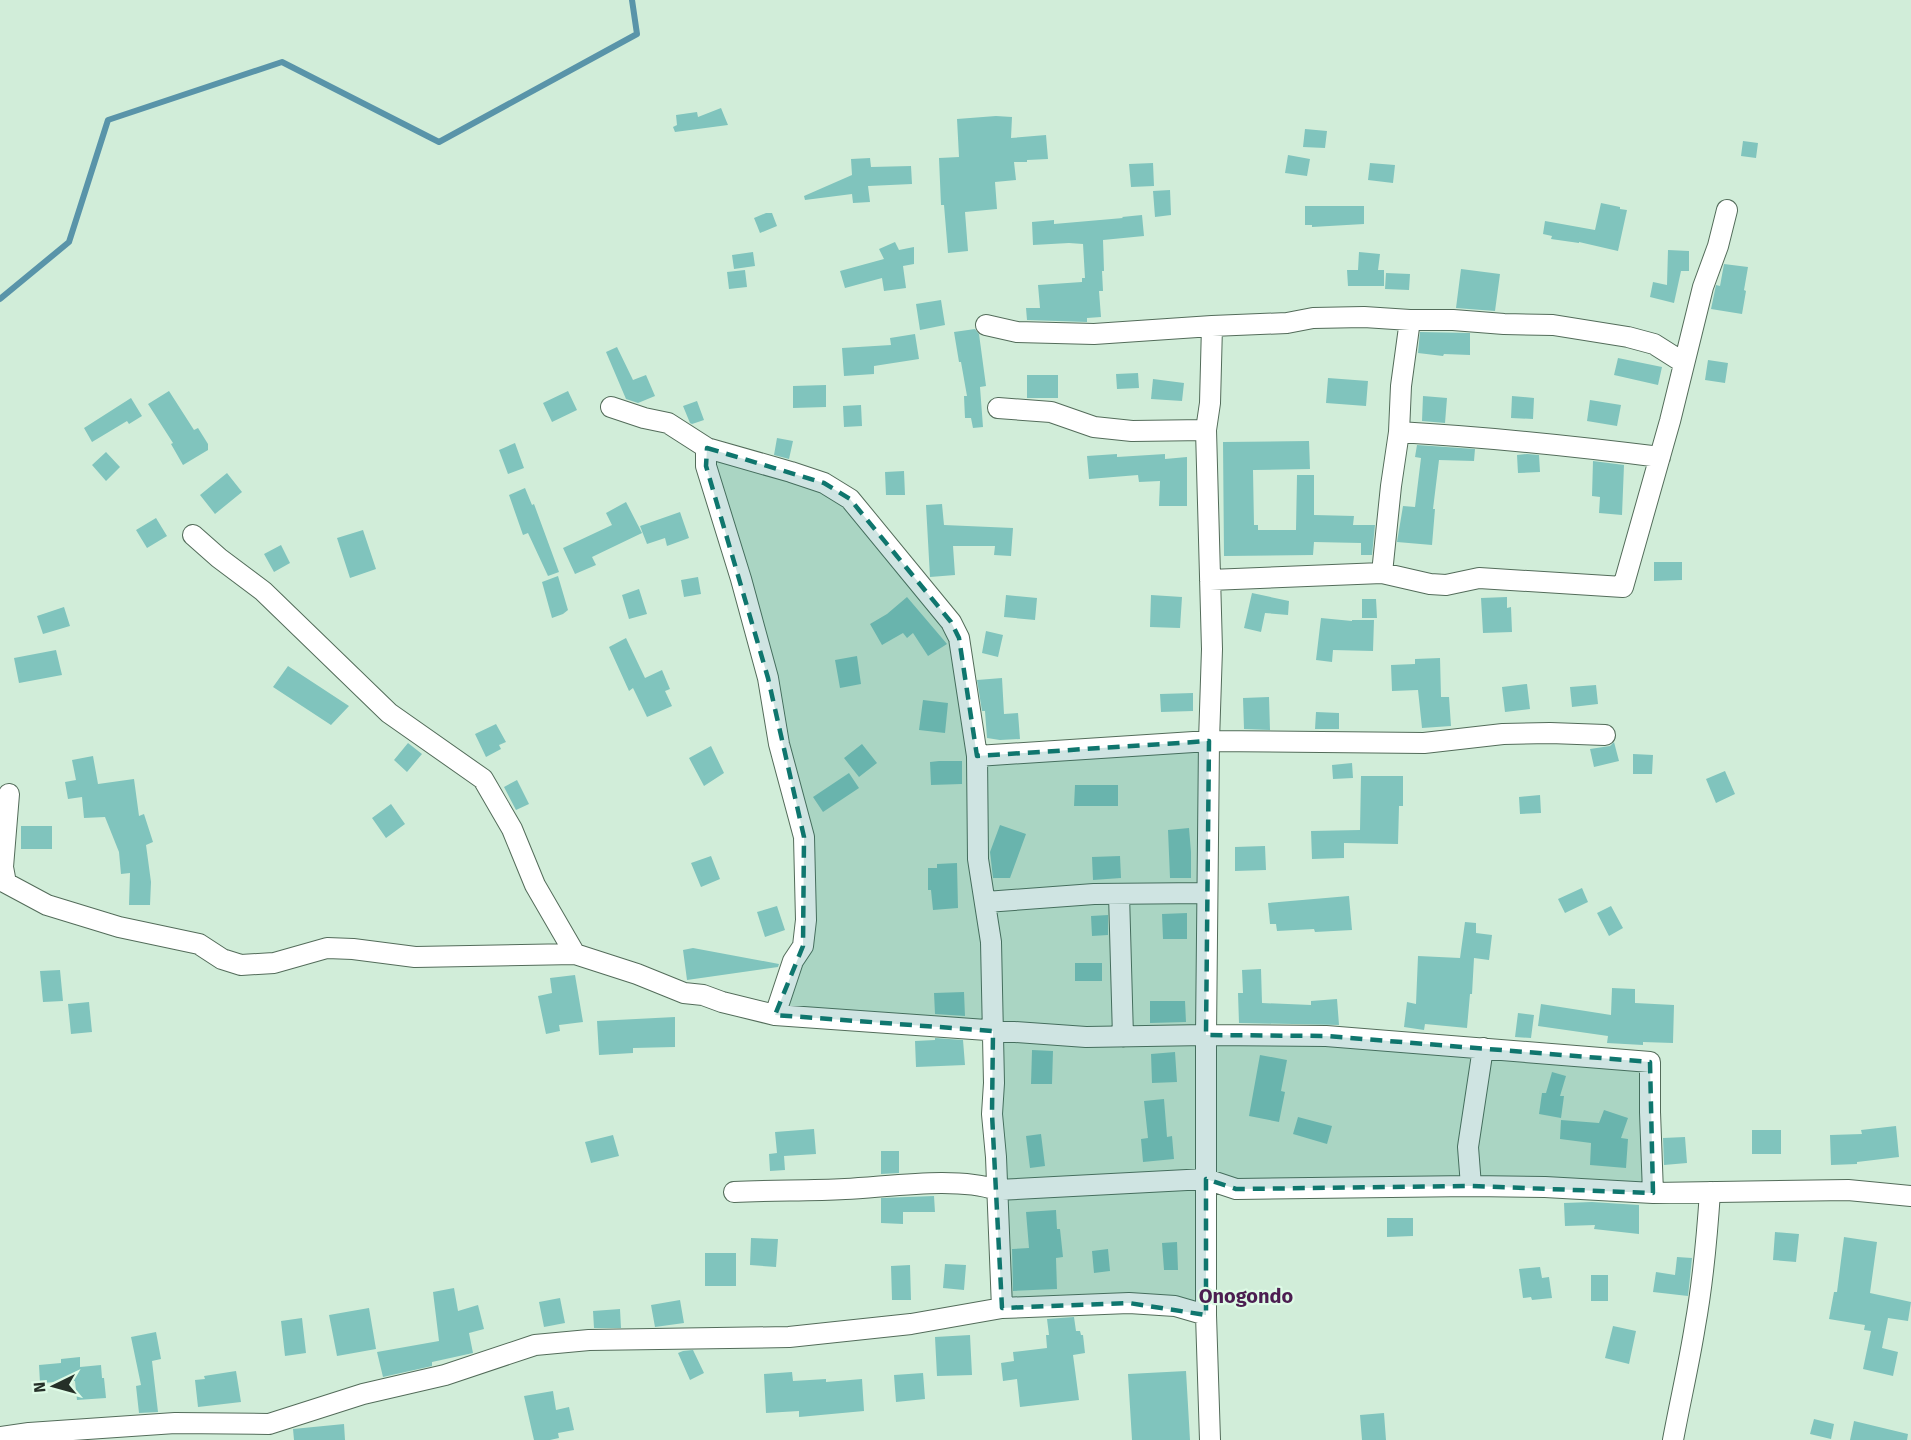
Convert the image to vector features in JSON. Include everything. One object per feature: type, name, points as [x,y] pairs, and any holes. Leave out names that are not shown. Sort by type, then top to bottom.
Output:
[{"type":"street","points":[[1210,580],[1382,573],[1430,584],[1446,585],[1479,578],[1623,587],[1660,457],[1703,288],[1728,210]]},
{"type":"street","points":[[986,325],[1017,332],[1094,334],[1287,323],[1313,318],[1364,317],[1553,325],[1628,337],[1654,344],[1684,363]]},
{"type":"street","points":[[1382,573],[1410,320]]},
{"type":"street","points":[[1210,1440],[1206,1315],[1206,1035],[1212,649],[1206,430],[1210,403],[1212,326]]},
{"type":"street","points":[[611,407],[668,423],[707,448],[824,483],[850,499],[951,622],[959,638],[977,756],[978,859],[991,942],[994,1083],[992,1114],[1002,1308]]},
{"type":"street","points":[[998,408],[1051,412],[1094,427],[1132,431],[1206,430]]},
{"type":"street","points":[[1399,432],[1497,438],[1660,457]]},
{"type":"street","points":[[707,448],[706,466],[741,579],[768,678],[779,744],[804,837],[806,920],[802,946],[793,961],[775,1015]]},
{"type":"street","points":[[193,535],[263,591],[389,713],[483,779],[512,829],[535,885],[575,954]]},
{"type":"street","points":[[977,756],[1209,741],[1424,743],[1503,734],[1605,735]]},
{"type":"street","points":[[9,794],[3,867],[6,883],[47,905],[119,927],[199,944],[222,959],[241,965],[274,963],[327,948],[415,957],[575,954],[637,974],[684,993],[703,995],[775,1015],[1086,1037],[1326,1036],[1650,1062],[1653,1193]]},
{"type":"street","points":[[986,902],[1094,894],[1208,893]]},
{"type":"street","points":[[1119,894],[1123,1037]]},
{"type":"street","points":[[1470,1186],[1468,1147],[1483,1048]]},
{"type":"street","points":[[734,1192],[945,1183],[981,1184],[997,1190],[1206,1179],[1236,1189],[1470,1186],[1545,1187],[1653,1193],[1848,1190],[1911,1196]]},
{"type":"street","points":[[1673,1440],[1695,1327],[1706,1249],[1710,1192]]},
{"type":"street","points":[[0,1437],[175,1423],[271,1432],[363,1394],[444,1375],[535,1345],[589,1340],[789,1337],[911,1324],[1002,1308],[1129,1303],[1175,1306],[1206,1315]]},
{"type":"highlighted area","points":[[707,448],[824,483],[850,499],[951,622],[959,638],[977,756],[1209,741],[1206,1035],[1326,1036],[1650,1062],[1653,1193],[1471,1186],[1236,1189],[1206,1179],[1206,1315],[1129,1303],[1002,1308],[992,1114],[993,1031],[775,1015],[803,946],[804,837],[768,678],[706,466]]},
{"type":"building","points":[[721,108],[728,125],[675,132],[673,127],[677,125],[676,115],[697,112],[698,117]]},
{"type":"building","points":[[1012,117],[1011,138],[1046,135],[1048,159],[1014,162],[1016,180],[995,182],[997,209],[965,212],[968,251],[948,253],[944,205],[941,205],[939,158],[959,157],[957,119]]},
{"type":"building","points":[[1305,129],[1327,131],[1325,148],[1303,147]]},
{"type":"building","points":[[1743,141],[1758,143],[1756,158],[1741,156]]},
{"type":"building","points":[[1288,155],[1310,159],[1307,176],[1285,173]]},
{"type":"building","points":[[870,158],[871,167],[911,166],[912,184],[868,186],[870,202],[853,203],[852,194],[805,200],[804,196],[852,175],[851,159]]},
{"type":"building","points":[[1153,163],[1154,186],[1131,187],[1129,164]]},
{"type":"building","points":[[1370,163],[1395,165],[1393,183],[1368,180]]},
{"type":"building","points":[[1170,190],[1171,215],[1155,217],[1153,191]]},
{"type":"building","points":[[1601,203],[1627,210],[1618,251],[1579,242],[1551,239],[1552,236],[1543,234],[1545,221],[1595,230]]},
{"type":"building","points":[[1305,206],[1364,206],[1364,224],[1312,227],[1312,225],[1305,225]]},
{"type":"building","points":[[772,213],[777,226],[760,233],[754,218]]},
{"type":"building","points":[[1142,215],[1144,236],[1103,240],[1103,291],[1099,291],[1101,317],[1087,318],[1087,322],[1027,320],[1026,308],[1040,308],[1038,285],[1082,282],[1082,278],[1085,278],[1083,244],[1033,245],[1032,222],[1054,220],[1054,224]]},
{"type":"building","points":[[895,242],[899,250],[914,247],[914,264],[903,266],[906,288],[884,291],[882,278],[845,288],[840,271],[884,259],[879,249]]},
{"type":"building","points":[[1668,250],[1689,251],[1689,271],[1681,271],[1674,303],[1650,297],[1653,282],[1667,285]]},
{"type":"building","points":[[753,252],[755,266],[734,269],[732,255]]},
{"type":"building","points":[[1359,252],[1380,254],[1378,270],[1384,270],[1384,286],[1348,286],[1347,270],[1358,270]]},
{"type":"building","points":[[1724,264],[1748,267],[1742,314],[1711,309],[1716,285],[1720,286]]},
{"type":"building","points":[[1461,269],[1500,274],[1495,311],[1456,308]]},
{"type":"building","points":[[745,270],[747,287],[729,289],[727,272]]},
{"type":"building","points":[[1386,273],[1410,274],[1409,290],[1385,289]]},
{"type":"building","points":[[941,300],[945,325],[920,330],[916,304]]},
{"type":"building","points":[[975,329],[979,334],[986,386],[980,387],[983,427],[973,428],[971,418],[965,418],[964,396],[967,396],[954,332]]},
{"type":"building","points":[[1420,332],[1470,333],[1470,355],[1444,354],[1443,356],[1418,353]]},
{"type":"building","points":[[915,334],[919,359],[874,366],[874,374],[844,376],[842,348],[891,345],[890,338]]},
{"type":"building","points":[[617,347],[633,380],[646,375],[655,396],[638,403],[626,399],[606,352]]},
{"type":"building","points":[[1618,358],[1662,367],[1658,385],[1614,375]]},
{"type":"building","points":[[1708,360],[1728,363],[1725,383],[1705,380]]},
{"type":"building","points":[[1138,373],[1139,388],[1117,389],[1116,374]]},
{"type":"building","points":[[1027,375],[1058,375],[1058,398],[1027,398]]},
{"type":"building","points":[[1328,378],[1368,381],[1366,406],[1326,403]]},
{"type":"building","points":[[1153,379],[1184,383],[1182,401],[1151,399]]},
{"type":"building","points":[[826,385],[826,407],[793,408],[793,386]]},
{"type":"building","points":[[169,391],[194,430],[198,428],[208,444],[208,450],[183,465],[171,444],[173,443],[148,404]]},
{"type":"building","points":[[568,391],[577,410],[552,422],[543,403]]},
{"type":"building","points":[[1423,396],[1447,398],[1445,423],[1422,421]]},
{"type":"building","points":[[1512,396],[1534,398],[1533,419],[1511,418]]},
{"type":"building","points":[[131,398],[142,416],[129,424],[127,421],[92,442],[84,428]]},
{"type":"building","points":[[1590,400],[1621,405],[1617,426],[1587,421]]},
{"type":"building","points":[[697,401],[704,420],[692,424],[683,406]]},
{"type":"building","points":[[861,405],[862,426],[844,427],[843,406]]},
{"type":"building","points":[[777,438],[793,441],[789,459],[774,455]]},
{"type":"building","points":[[1309,441],[1310,469],[1253,470],[1254,525],[1258,525],[1258,530],[1296,530],[1297,475],[1314,475],[1314,515],[1354,516],[1353,525],[1375,525],[1372,555],[1361,555],[1361,543],[1314,542],[1313,555],[1224,556],[1223,442]]},
{"type":"building","points":[[515,443],[524,468],[508,474],[499,450]]},
{"type":"building","points":[[1417,445],[1475,449],[1474,461],[1439,460],[1433,509],[1435,509],[1432,545],[1397,542],[1403,506],[1415,507],[1421,458],[1415,457]]},
{"type":"building","points":[[106,452],[120,467],[106,481],[92,465]]},
{"type":"building","points":[[1117,454],[1117,457],[1165,454],[1165,459],[1187,457],[1187,506],[1159,506],[1160,481],[1139,482],[1138,475],[1089,479],[1087,456]]},
{"type":"building","points":[[1517,455],[1539,455],[1540,472],[1518,473]]},
{"type":"building","points":[[1593,461],[1624,465],[1622,515],[1599,513],[1600,497],[1592,496]]},
{"type":"building","points":[[904,471],[905,495],[886,495],[885,472]]},
{"type":"building","points":[[227,473],[242,492],[215,514],[200,495]]},
{"type":"building","points":[[525,488],[532,505],[534,504],[559,572],[548,576],[528,533],[523,535],[509,495]]},
{"type":"building","points":[[626,502],[642,533],[592,557],[596,565],[575,574],[563,548],[612,525],[606,513]]},
{"type":"building","points":[[942,504],[944,525],[1013,528],[1011,556],[994,555],[995,546],[953,546],[955,575],[930,577],[926,505]]},
{"type":"building","points":[[680,512],[689,538],[667,546],[665,538],[647,544],[640,526]]},
{"type":"building","points":[[156,518],[167,536],[147,548],[136,530]]},
{"type":"building","points":[[363,530],[376,569],[350,578],[337,538]]},
{"type":"building","points":[[281,545],[290,563],[274,572],[264,554]]},
{"type":"building","points":[[1654,562],[1682,562],[1682,580],[1654,581]]},
{"type":"building","points":[[558,576],[568,610],[552,618],[542,582]]},
{"type":"building","points":[[698,577],[701,594],[684,597],[681,580]]},
{"type":"building","points":[[639,589],[647,614],[629,619],[622,595]]},
{"type":"building","points":[[1252,593],[1289,601],[1288,615],[1265,613],[1261,632],[1244,628]]},
{"type":"building","points":[[1006,595],[1037,598],[1035,620],[1004,617]]},
{"type":"building","points":[[1151,595],[1182,597],[1180,628],[1150,627]]},
{"type":"building","points":[[907,597],[947,644],[928,656],[913,633],[907,638],[903,633],[882,645],[870,624],[887,614]]},
{"type":"building","points":[[1507,597],[1507,608],[1511,607],[1512,632],[1483,633],[1481,598]]},
{"type":"building","points":[[1362,599],[1376,599],[1377,618],[1362,618]]},
{"type":"building","points":[[64,607],[70,626],[43,634],[37,616]]},
{"type":"building","points":[[1321,618],[1352,621],[1374,620],[1373,651],[1333,650],[1332,662],[1316,660]]},
{"type":"building","points":[[986,631],[1003,635],[998,657],[982,653]]},
{"type":"building","points":[[626,638],[645,678],[662,670],[670,689],[665,691],[672,706],[647,717],[633,688],[629,691],[609,647]]},
{"type":"building","points":[[56,650],[62,675],[19,683],[14,658]]},
{"type":"building","points":[[857,656],[861,684],[840,688],[835,660]]},
{"type":"building","points":[[1440,658],[1441,697],[1449,697],[1451,726],[1422,728],[1418,690],[1392,691],[1391,665],[1415,664],[1415,659]]},
{"type":"building","points":[[288,666],[349,706],[331,725],[273,687]]},
{"type":"building","points":[[1002,678],[1004,714],[1018,713],[1020,739],[987,738],[985,711],[982,711],[977,680]]},
{"type":"building","points":[[1527,684],[1530,709],[1505,712],[1502,687]]},
{"type":"building","points":[[1596,685],[1598,704],[1572,707],[1570,687]]},
{"type":"building","points":[[1193,693],[1193,711],[1161,712],[1160,694]]},
{"type":"building","points":[[1269,697],[1270,730],[1244,729],[1243,698]]},
{"type":"building","points":[[923,700],[948,703],[945,733],[919,730]]},
{"type":"building","points":[[1316,712],[1339,713],[1339,729],[1315,729]]},
{"type":"building","points":[[496,724],[506,742],[499,745],[501,749],[486,757],[475,734]]},
{"type":"building","points":[[1614,742],[1619,761],[1594,767],[1590,749],[1610,746]]},
{"type":"building","points":[[408,743],[422,754],[407,772],[394,760]]},
{"type":"building","points":[[862,744],[877,763],[859,777],[844,758]]},
{"type":"building","points":[[711,746],[724,773],[704,786],[689,758]]},
{"type":"building","points":[[1633,754],[1653,755],[1652,774],[1633,774]]},
{"type":"building","points":[[93,756],[98,784],[134,779],[139,816],[144,814],[153,842],[146,845],[151,882],[150,905],[129,905],[130,873],[121,874],[119,852],[105,817],[84,818],[82,797],[68,799],[65,782],[76,780],[72,760]]},
{"type":"building","points":[[962,761],[962,784],[931,785],[930,762]]},
{"type":"building","points":[[1352,763],[1353,778],[1333,779],[1332,765]]},
{"type":"building","points":[[1725,771],[1735,794],[1716,803],[1706,779]]},
{"type":"building","points":[[849,773],[859,788],[823,812],[813,797]]},
{"type":"building","points":[[1361,776],[1403,776],[1403,806],[1399,806],[1398,844],[1344,843],[1344,858],[1312,859],[1311,831],[1360,830]]},
{"type":"building","points":[[517,780],[529,804],[516,810],[504,787]]},
{"type":"building","points":[[1075,785],[1118,785],[1118,806],[1074,806]]},
{"type":"building","points":[[1540,795],[1541,813],[1520,814],[1519,797]]},
{"type":"building","points":[[391,804],[405,824],[386,838],[372,818]]},
{"type":"building","points":[[1000,825],[1026,834],[1010,878],[993,878],[990,852]]},
{"type":"building","points":[[21,826],[52,826],[52,849],[21,849]]},
{"type":"building","points":[[1189,828],[1191,878],[1170,878],[1168,830]]},
{"type":"building","points":[[1265,846],[1266,870],[1235,871],[1235,847]]},
{"type":"building","points":[[711,856],[720,879],[701,887],[691,863]]},
{"type":"building","points":[[1120,856],[1121,878],[1093,880],[1092,857]]},
{"type":"building","points":[[957,863],[958,908],[933,910],[931,890],[928,890],[928,868],[937,868],[937,864]]},
{"type":"building","points":[[1582,888],[1588,902],[1565,913],[1558,899]]},
{"type":"building","points":[[1349,896],[1352,930],[1277,931],[1276,924],[1270,924],[1268,903]]},
{"type":"building","points":[[777,906],[785,930],[765,937],[757,912]]},
{"type":"building","points":[[1611,906],[1623,928],[1609,936],[1597,913]]},
{"type":"building","points":[[1187,913],[1187,939],[1163,939],[1162,914]]},
{"type":"building","points":[[1108,915],[1108,935],[1092,936],[1091,916]]},
{"type":"building","points":[[1465,922],[1476,923],[1476,933],[1492,935],[1489,960],[1474,958],[1467,1028],[1425,1024],[1424,1030],[1404,1027],[1407,1002],[1416,1004],[1418,956],[1460,958]]},
{"type":"building","points":[[693,948],[779,964],[778,967],[687,980],[683,950]]},
{"type":"building","points":[[1075,963],[1102,963],[1102,981],[1075,981]]},
{"type":"building","points":[[1261,969],[1262,1003],[1311,1005],[1311,1001],[1337,999],[1339,1025],[1239,1023],[1238,993],[1243,993],[1242,970]]},
{"type":"building","points":[[60,970],[63,1001],[43,1002],[40,971]]},
{"type":"building","points":[[575,975],[583,1022],[559,1025],[560,1031],[546,1034],[538,996],[552,993],[550,978]]},
{"type":"building","points":[[1612,988],[1635,989],[1635,1003],[1674,1005],[1673,1043],[1643,1042],[1643,1045],[1607,1043],[1608,1036],[1538,1026],[1541,1004],[1611,1015]]},
{"type":"building","points":[[964,992],[965,1016],[935,1014],[934,993]]},
{"type":"building","points":[[1150,1001],[1185,1001],[1186,1022],[1150,1023]]},
{"type":"building","points":[[89,1002],[92,1032],[71,1034],[68,1004]]},
{"type":"building","points":[[1518,1013],[1534,1015],[1531,1038],[1515,1037]]},
{"type":"building","points":[[675,1017],[675,1047],[633,1048],[633,1053],[599,1055],[597,1021]]},
{"type":"building","points":[[935,1038],[963,1040],[965,1065],[916,1067],[915,1041],[935,1040]]},
{"type":"building","points":[[1032,1050],[1053,1051],[1052,1084],[1031,1084]]},
{"type":"building","points":[[1175,1052],[1177,1082],[1152,1083],[1151,1054]]},
{"type":"building","points":[[1260,1055],[1287,1060],[1281,1091],[1285,1092],[1279,1122],[1249,1116]]},
{"type":"building","points":[[1552,1072],[1566,1076],[1560,1096],[1564,1096],[1561,1118],[1539,1114],[1542,1093],[1546,1093]]},
{"type":"building","points":[[1164,1099],[1167,1137],[1172,1136],[1174,1159],[1143,1162],[1141,1139],[1148,1138],[1144,1101]]},
{"type":"building","points":[[1604,1110],[1628,1118],[1621,1138],[1628,1139],[1626,1168],[1590,1165],[1591,1143],[1560,1139],[1561,1120],[1599,1123]]},
{"type":"building","points":[[1298,1117],[1332,1126],[1327,1144],[1293,1134]]},
{"type":"building","points":[[1896,1126],[1899,1157],[1857,1162],[1857,1164],[1831,1165],[1830,1135],[1862,1134],[1861,1130]]},
{"type":"building","points":[[814,1129],[816,1154],[784,1156],[785,1170],[770,1171],[769,1154],[777,1153],[775,1132]]},
{"type":"building","points":[[1752,1130],[1781,1130],[1781,1154],[1752,1154]]},
{"type":"building","points":[[1041,1134],[1045,1166],[1030,1168],[1026,1136]]},
{"type":"building","points":[[613,1135],[619,1156],[591,1163],[585,1142]]},
{"type":"building","points":[[1685,1137],[1687,1163],[1664,1165],[1663,1138]]},
{"type":"building","points":[[881,1151],[899,1151],[899,1173],[881,1174]]},
{"type":"building","points":[[934,1196],[935,1212],[903,1212],[903,1224],[881,1223],[881,1198]]},
{"type":"building","points":[[1564,1203],[1639,1205],[1639,1234],[1594,1229],[1595,1225],[1565,1226]]},
{"type":"building","points":[[1056,1210],[1057,1229],[1060,1229],[1063,1257],[1056,1258],[1057,1289],[1013,1291],[1012,1249],[1029,1248],[1026,1212]]},
{"type":"building","points":[[1387,1218],[1413,1218],[1413,1236],[1387,1237]]},
{"type":"building","points":[[1775,1232],[1799,1234],[1796,1262],[1773,1260]]},
{"type":"building","points":[[1844,1237],[1877,1242],[1870,1293],[1911,1302],[1908,1321],[1888,1318],[1882,1348],[1898,1352],[1893,1376],[1863,1369],[1871,1331],[1864,1330],[1865,1325],[1829,1319],[1834,1292],[1837,1292]]},
{"type":"building","points":[[751,1238],[778,1239],[776,1267],[750,1265]]},
{"type":"building","points":[[1177,1242],[1178,1270],[1164,1270],[1162,1243]]},
{"type":"building","points":[[1108,1249],[1110,1271],[1094,1273],[1092,1251]]},
{"type":"building","points":[[705,1253],[736,1253],[736,1286],[705,1286]]},
{"type":"building","points":[[1677,1257],[1692,1258],[1688,1296],[1653,1292],[1656,1272],[1675,1275]]},
{"type":"building","points":[[945,1264],[966,1265],[964,1290],[943,1288]]},
{"type":"building","points":[[910,1265],[911,1300],[892,1300],[891,1266]]},
{"type":"building","points":[[1540,1267],[1542,1278],[1549,1277],[1552,1298],[1532,1300],[1531,1297],[1523,1298],[1519,1269]]},
{"type":"building","points":[[1591,1275],[1608,1275],[1608,1301],[1591,1301]]},
{"type":"building","points":[[454,1288],[458,1311],[478,1305],[484,1329],[469,1333],[473,1353],[432,1362],[432,1366],[383,1377],[377,1352],[439,1341],[433,1292]]},
{"type":"building","points":[[560,1298],[565,1323],[544,1327],[539,1302]]},
{"type":"building","points":[[680,1300],[684,1323],[655,1327],[651,1305]]},
{"type":"building","points":[[369,1308],[376,1349],[337,1356],[329,1315]]},
{"type":"building","points":[[620,1309],[621,1328],[594,1328],[593,1311]]},
{"type":"building","points":[[1074,1317],[1076,1331],[1080,1331],[1083,1335],[1085,1353],[1073,1355],[1079,1400],[1020,1407],[1017,1379],[1003,1381],[1001,1363],[1014,1361],[1013,1352],[1047,1348],[1046,1335],[1049,1335],[1047,1319]]},
{"type":"building","points":[[302,1318],[306,1353],[285,1356],[281,1321]]},
{"type":"building","points":[[1613,1326],[1636,1331],[1629,1364],[1605,1358]]},
{"type":"building","points":[[156,1332],[161,1359],[152,1361],[158,1412],[139,1413],[136,1386],[141,1385],[131,1337]]},
{"type":"building","points":[[970,1335],[972,1375],[937,1376],[935,1337]]},
{"type":"building","points":[[693,1350],[704,1373],[690,1380],[678,1353]]},
{"type":"building","points":[[80,1357],[80,1367],[101,1365],[106,1398],[77,1400],[75,1381],[40,1383],[39,1365],[61,1363],[61,1359]]},
{"type":"building","points":[[236,1371],[241,1402],[198,1407],[195,1380],[205,1379],[204,1376]]},
{"type":"building","points":[[1186,1371],[1190,1440],[1132,1440],[1128,1374]]},
{"type":"building","points":[[792,1372],[793,1381],[826,1379],[826,1382],[862,1379],[864,1411],[799,1417],[799,1411],[766,1413],[764,1374]]},
{"type":"building","points":[[923,1373],[925,1399],[896,1402],[894,1375]]},
{"type":"building","points":[[553,1391],[556,1410],[569,1407],[574,1430],[558,1433],[559,1438],[534,1440],[524,1396]]},
{"type":"building","points":[[1384,1413],[1386,1440],[1362,1440],[1360,1415]]},
{"type":"building","points":[[1814,1419],[1834,1424],[1831,1439],[1810,1434]]},
{"type":"building","points":[[1854,1421],[1908,1434],[1907,1440],[1850,1440]]},
{"type":"building","points":[[344,1424],[345,1440],[294,1440],[293,1429]]},
{"type":"waterway","points":[[0,299],[69,242],[108,120],[282,62],[439,142],[637,34],[632,0]]},
{"type":"district","name":"Onogondo","points":[[1246,1296]]}]
